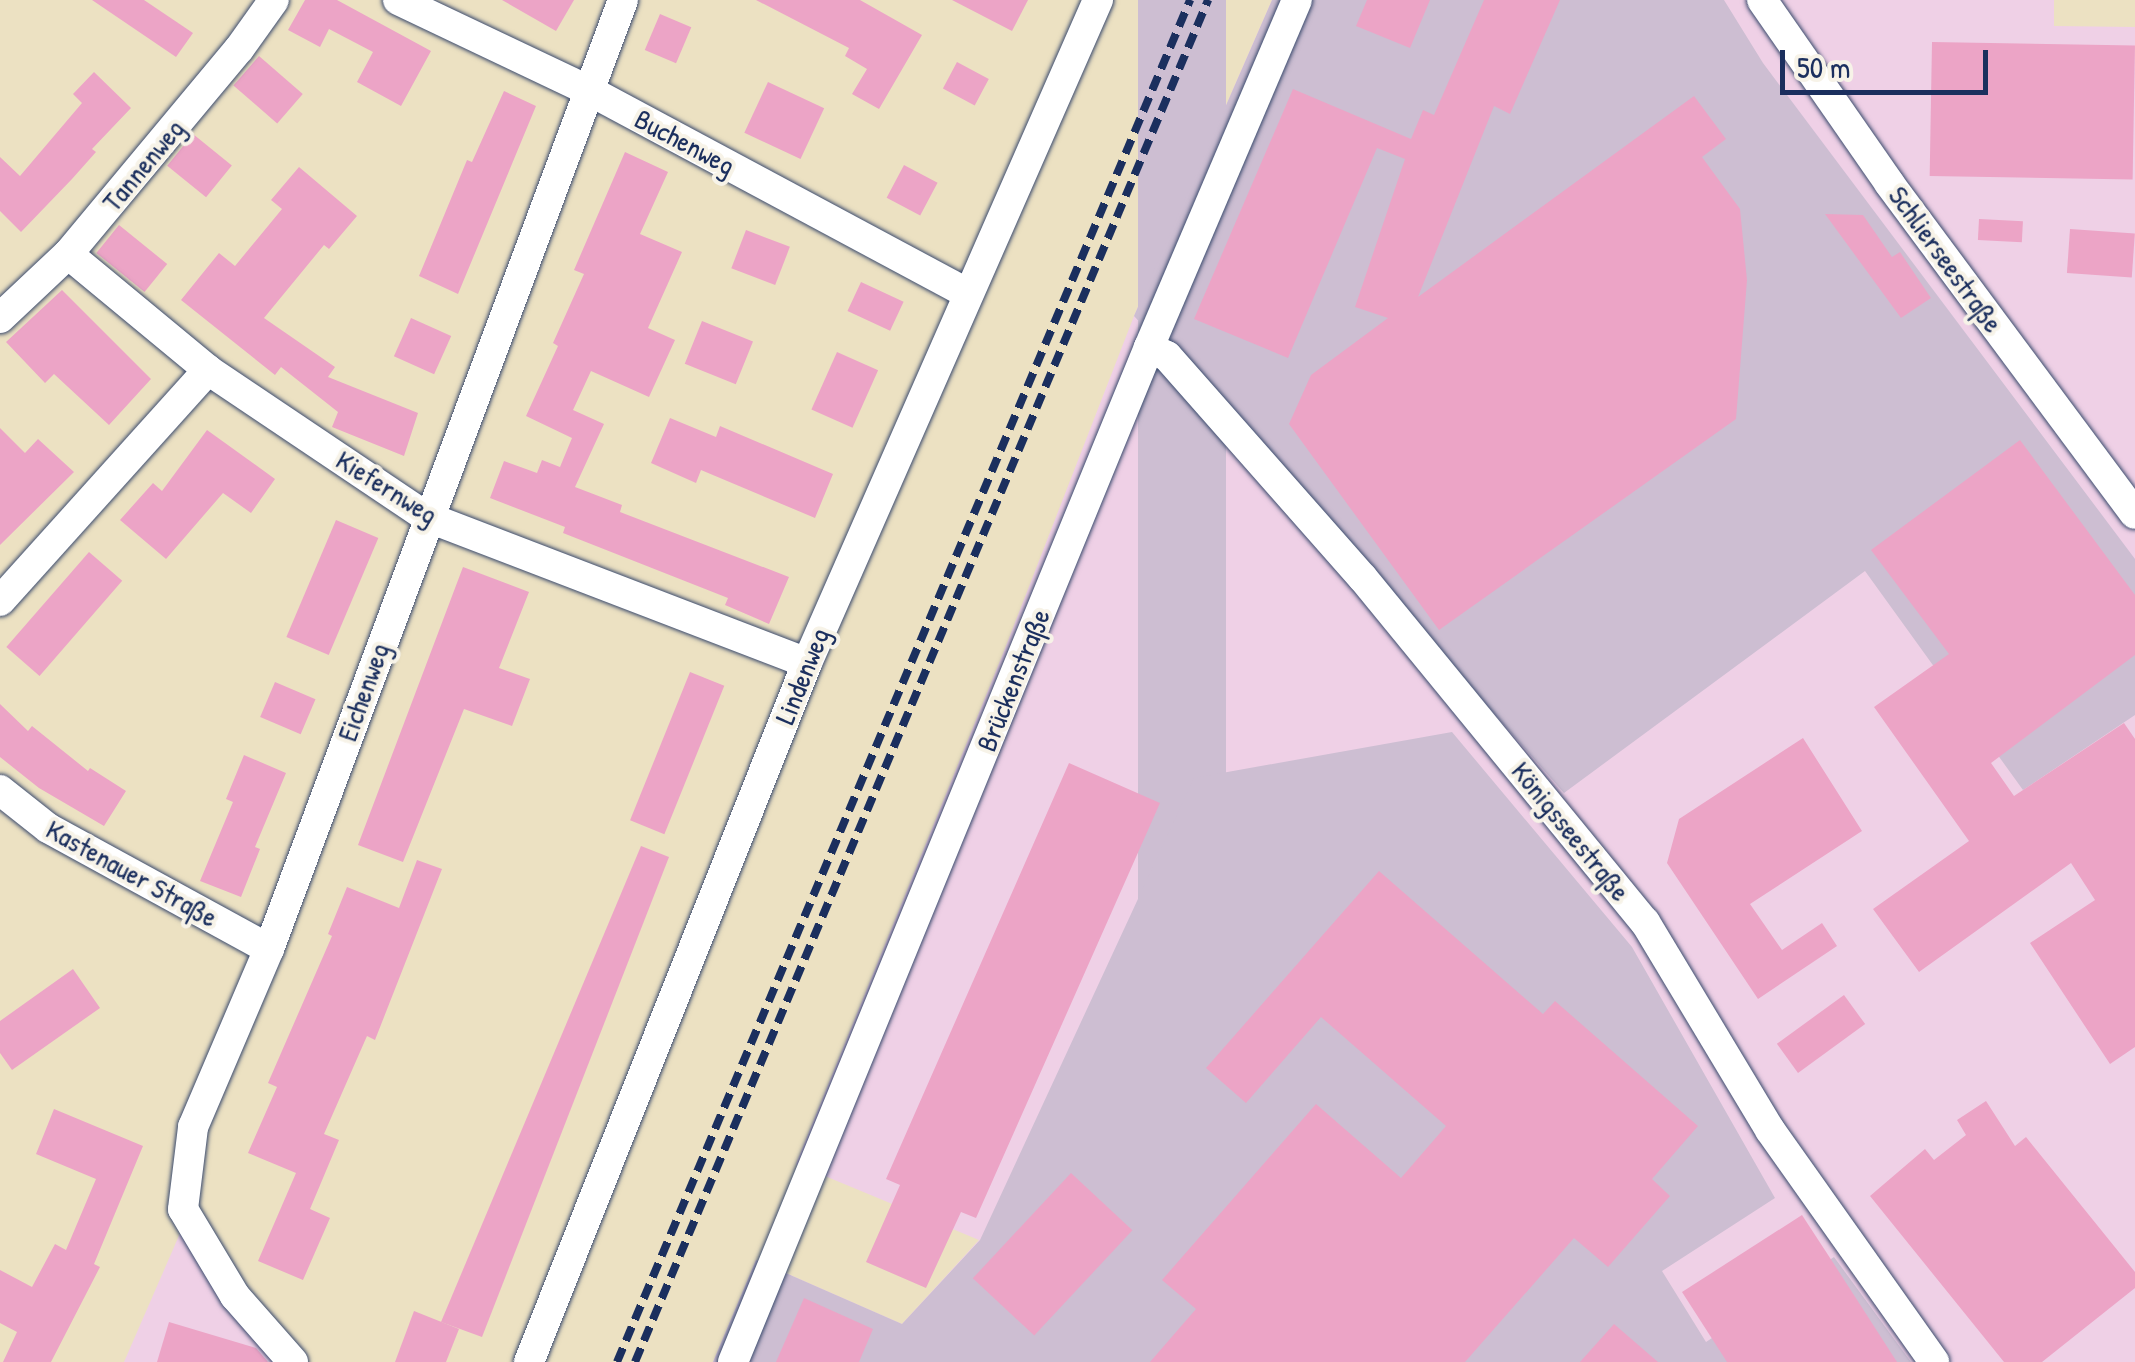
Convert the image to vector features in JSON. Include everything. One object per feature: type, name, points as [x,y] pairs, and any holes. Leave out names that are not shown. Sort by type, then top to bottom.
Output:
[{"type":"street","name":"Tannenweg","points":[[0,318],[68,254],[239,49],[274,0]]},
{"type":"street","name":"Buchenweg","points":[[398,0],[592,92],[967,293]]},
{"type":"street","name":"Eichenweg","points":[[293,1362],[236,1296],[183,1209],[194,1127],[270,949],[428,517],[592,92],[623,0]]},
{"type":"street","name":"Lindenweg","points":[[530,1362],[807,663],[1098,0]]},
{"type":"street","name":"Brückenstraße","points":[[732,1362],[1149,347],[1298,0]]},
{"type":"street","name":"Schlierseestraße","points":[[1762,0],[1889,183],[2135,514]]},
{"type":"street","name":"Kiefernweg","points":[[68,254],[208,370],[428,517],[807,663]]},
{"type":"street","name":"Königsseestraße","points":[[1149,347],[1167,356],[1363,578],[1645,922],[1770,1130],[1934,1362]]},
{"type":"street","points":[[0,602],[208,370]]},
{"type":"street","name":"Kastenauer Straße","points":[[0,790],[48,828],[270,949]]},
{"type":"shaded area","points":[[1138,0],[1226,0],[1226,1362],[1138,1362]]},
{"type":"shaded area","points":[[1272,0],[2054,0],[2054,26],[2135,27],[2135,1362],[713,1362],[756,1260],[902,1324],[979,1240],[796,1164],[1002,656],[1134,316]]},
{"type":"shaded area","points":[[1272,0],[1724,0],[1763,63],[2135,559],[2135,715],[2023,790],[1865,571],[1564,793],[1332,529],[1134,316]]},
{"type":"shaded area","points":[[1452,732],[1632,947],[1775,1198],[1662,1271],[1706,1342],[1834,1257],[1911,1362],[713,1362],[756,1260],[902,1324],[980,1240],[1194,778]]},
{"type":"shaded area","points":[[181,1231],[281,1362],[124,1362]]},
{"type":"building","points":[[92,0],[144,0],[193,33],[176,57]]},
{"type":"building","points":[[305,0],[337,0],[431,51],[401,106],[357,82],[373,52],[329,29],[320,47],[288,30]]},
{"type":"building","points":[[502,0],[574,0],[556,31]]},
{"type":"building","points":[[756,0],[860,0],[922,35],[879,109],[852,94],[867,69],[845,56],[849,48]]},
{"type":"building","points":[[952,0],[1028,0],[1012,31]]},
{"type":"building","points":[[1367,0],[1430,0],[1410,48],[1356,26]]},
{"type":"building","points":[[1484,0],[1560,0],[1510,114],[1494,106],[1418,297],[1694,96],[1726,139],[1702,157],[1740,209],[1747,280],[1736,419],[1439,630],[1289,424],[1311,375],[1388,318],[1355,307],[1405,159],[1377,148],[1288,358],[1194,319],[1293,89],[1411,139],[1423,110],[1434,115]]},
{"type":"building","points":[[660,14],[691,27],[676,63],[645,50]]},
{"type":"building","points":[[1932,42],[2135,46],[2133,180],[1930,176]]},
{"type":"building","points":[[259,56],[303,94],[277,123],[233,85]]},
{"type":"building","points":[[957,62],[989,79],[975,105],[943,88]]},
{"type":"building","points":[[94,72],[131,108],[92,149],[96,152],[21,232],[0,211],[0,157],[20,176],[82,103],[73,94]]},
{"type":"building","points":[[768,82],[824,108],[801,159],[744,133]]},
{"type":"building","points":[[504,91],[536,106],[458,294],[419,276],[467,160],[472,162]]},
{"type":"building","points":[[193,134],[232,165],[206,197],[167,166]]},
{"type":"building","points":[[625,152],[668,172],[640,234],[682,252],[648,328],[675,340],[649,397],[591,371],[573,410],[604,424],[575,487],[622,505],[620,512],[789,577],[769,624],[725,605],[728,598],[563,533],[565,527],[490,498],[504,461],[537,473],[542,460],[560,467],[572,438],[526,416],[558,346],[553,343],[584,274],[574,270]]},
{"type":"building","points":[[904,165],[938,183],[920,216],[887,198]]},
{"type":"building","points":[[299,167],[357,216],[329,249],[324,245],[264,318],[335,367],[328,377],[418,413],[404,456],[332,427],[338,412],[281,367],[275,375],[181,300],[219,253],[235,266],[282,209],[271,200]]},
{"type":"building","points":[[1825,214],[1863,215],[1892,257],[1900,252],[1931,298],[1901,318]]},
{"type":"building","points":[[1979,219],[2023,221],[2022,242],[1978,240]]},
{"type":"building","points":[[119,225],[167,264],[145,292],[96,253]]},
{"type":"building","points":[[2070,229],[2135,234],[2132,277],[2067,273]]},
{"type":"building","points":[[746,230],[790,247],[775,285],[731,268]]},
{"type":"building","points":[[861,282],[904,302],[890,331],[847,311]]},
{"type":"building","points":[[62,290],[151,379],[109,425],[54,374],[45,383],[6,342]]},
{"type":"building","points":[[411,318],[451,336],[434,374],[394,356]]},
{"type":"building","points":[[702,321],[753,342],[736,384],[685,364]]},
{"type":"building","points":[[837,352],[878,370],[852,428],[811,410]]},
{"type":"building","points":[[670,418],[716,437],[720,426],[833,474],[815,518],[701,470],[696,483],[651,463]]},
{"type":"building","points":[[0,428],[25,453],[38,439],[74,472],[0,545]]},
{"type":"building","points":[[207,430],[275,479],[251,513],[223,493],[166,559],[120,520],[153,483],[162,491]]},
{"type":"building","points":[[2020,440],[2135,595],[2135,655],[1991,763],[2014,796],[2124,723],[2135,739],[2135,1047],[2110,1064],[2030,943],[2095,900],[2071,863],[1919,972],[1873,909],[1969,841],[1874,707],[1949,654],[1871,550]]},
{"type":"building","points":[[336,520],[378,538],[329,655],[286,637]]},
{"type":"building","points":[[89,552],[122,581],[40,676],[6,647]]},
{"type":"building","points":[[463,567],[529,592],[499,668],[530,679],[512,726],[464,709],[403,862],[358,845]]},
{"type":"building","points":[[690,672],[724,686],[664,834],[630,820]]},
{"type":"building","points":[[275,682],[316,699],[301,734],[260,717]]},
{"type":"building","points":[[0,704],[28,731],[32,726],[88,771],[90,768],[126,791],[104,826],[39,788],[0,757]]},
{"type":"building","points":[[1803,738],[1862,831],[1750,904],[1782,950],[1822,923],[1837,946],[1758,999],[1667,863],[1679,819]]},
{"type":"building","points":[[244,755],[286,773],[255,847],[260,849],[241,897],[200,881],[233,802],[226,799]]},
{"type":"building","points":[[1069,763],[1160,803],[976,1218],[961,1212],[926,1288],[866,1262],[900,1185],[886,1179]]},
{"type":"building","points":[[641,846],[669,857],[482,1337],[441,1322]]},
{"type":"building","points":[[417,860],[442,869],[375,1040],[367,1036],[324,1134],[339,1140],[310,1209],[330,1218],[303,1280],[258,1261],[296,1173],[248,1153],[277,1087],[268,1083],[332,936],[328,934],[347,887],[399,908]]},
{"type":"building","points":[[1379,871],[1543,1014],[1555,1001],[1698,1126],[1652,1179],[1670,1196],[1608,1267],[1574,1238],[1465,1362],[1150,1362],[1196,1309],[1162,1280],[1316,1104],[1401,1178],[1446,1126],[1321,1017],[1246,1103],[1206,1068]]},
{"type":"building","points":[[73,969],[100,1008],[12,1070],[0,1053],[0,1021]]},
{"type":"building","points":[[1844,995],[1865,1024],[1798,1073],[1777,1044]]},
{"type":"building","points":[[1986,1101],[2015,1146],[2026,1137],[2135,1272],[2135,1288],[2042,1362],[2004,1362],[1870,1196],[1925,1149],[1934,1160],[1966,1135],[1957,1120]]},
{"type":"building","points":[[54,1109],[143,1146],[94,1264],[100,1267],[51,1362],[3,1362],[17,1332],[0,1323],[0,1270],[32,1287],[55,1244],[66,1250],[96,1179],[36,1154]]},
{"type":"building","points":[[1071,1173],[1132,1230],[1034,1336],[973,1278]]},
{"type":"building","points":[[1802,1215],[1897,1362],[1727,1362],[1682,1292]]},
{"type":"building","points":[[804,1298],[873,1329],[859,1362],[776,1362]]},
{"type":"building","points":[[414,1311],[459,1329],[446,1362],[395,1362]]},
{"type":"building","points":[[169,1322],[256,1348],[268,1362],[157,1362]]},
{"type":"building","points":[[1614,1324],[1658,1362],[1580,1362]]},
{"type":"railway","points":[[617,1362],[1190,0]]},
{"type":"railway","points":[[635,1362],[1208,0]]}]
